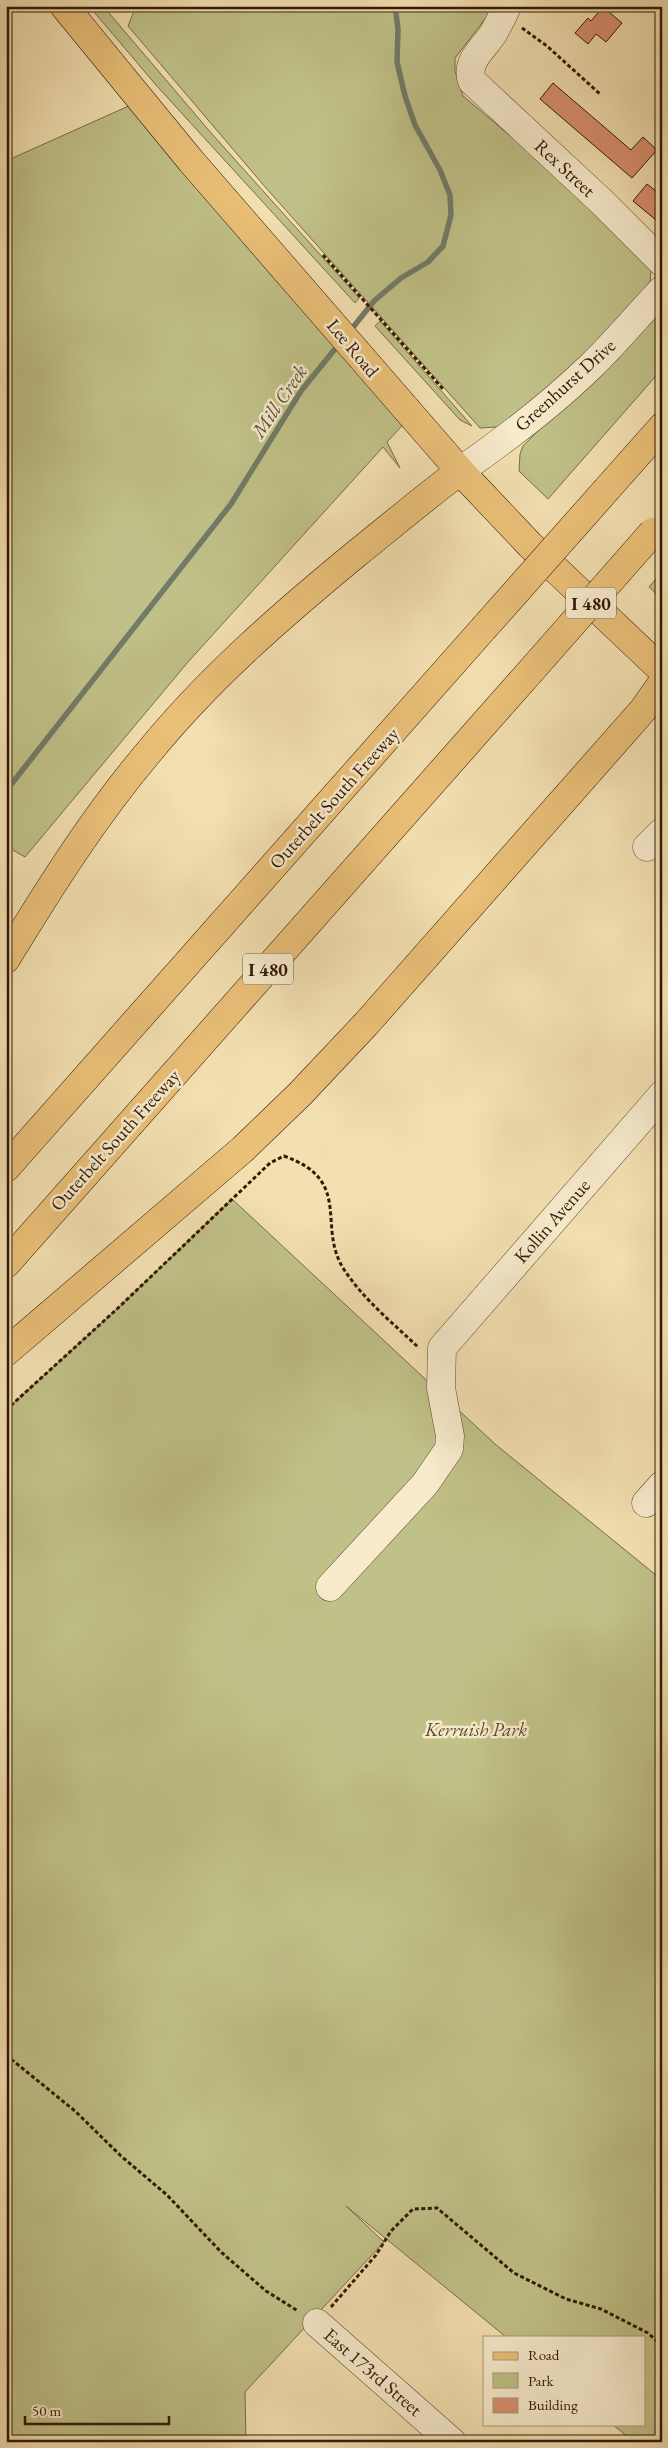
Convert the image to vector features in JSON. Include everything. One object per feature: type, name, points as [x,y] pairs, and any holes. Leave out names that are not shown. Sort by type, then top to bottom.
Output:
[{"type":"main road","name":"Lee Road","points":[[64,6],[191,161],[460,472],[530,545],[662,670]]},
{"type":"main road","name":"Outerbelt South Freeway","points":[[6,1168],[662,427]]},
{"type":"main road","points":[[6,959],[82,838],[132,772],[175,722],[259,637],[294,605],[424,497],[460,472]]},
{"type":"main road","name":"Outerbelt South Freeway","points":[[6,1264],[658,528]]},
{"type":"main road","points":[[6,1352],[224,1165],[300,1094],[371,1018],[637,718],[662,683]]},
{"type":"street","name":"Rex Street","points":[[504,13],[471,64],[469,74],[476,86],[596,196],[662,262]]},
{"type":"street","name":"Greenhurst Drive","points":[[460,472],[515,432],[569,387],[662,290]]},
{"type":"street","name":"Kollin Avenue","points":[[442,1359],[662,1095]]},
{"type":"street","points":[[330,1587],[425,1484],[449,1449],[450,1436],[441,1388],[442,1359]]},
{"type":"street","name":"East 173rd Street","points":[[323,2316],[452,2442]]},
{"type":"path","points":[[504,13],[600,94]]},
{"type":"path","points":[[323,255],[443,389]]},
{"type":"path","points":[[6,1410],[117,1309],[270,1163],[284,1156],[302,1162],[321,1181],[329,1194],[335,1248],[345,1271],[376,1308],[442,1359]]},
{"type":"path","points":[[6,2055],[75,2111],[120,2156],[167,2195],[221,2252],[266,2291],[323,2316],[376,2255],[391,2231],[413,2209],[436,2208],[514,2273],[566,2299],[601,2310],[648,2333],[662,2346]]},
{"type":"green space","points":[[89,6],[103,6],[212,134],[359,298],[355,303],[156,85]]},
{"type":"green space","points":[[136,6],[495,6],[455,58],[455,71],[463,96],[573,189],[649,264],[651,272],[650,282],[631,306],[584,355],[510,420],[497,427],[480,428],[266,188],[128,26]]},
{"type":"green space","points":[[142,100],[411,416],[387,442],[400,468],[383,447],[188,662],[25,857],[6,846],[6,161]]},
{"type":"green space","points":[[662,304],[662,369],[548,499],[519,471],[520,454],[523,446]]},
{"type":"green space","points":[[380,321],[472,426],[460,420],[375,326]]},
{"type":"green space","points":[[662,572],[662,599],[649,587]]},
{"type":"green space","name":"Kerruish Park","points":[[232,1199],[495,1444],[662,1580],[662,2442],[634,2442],[614,2426],[646,2426],[646,2336],[505,2336],[346,2206],[384,2242],[245,2392],[246,2442],[6,2442],[6,1410],[117,1309]]},
{"type":"building","points":[[603,7],[622,23],[606,42],[596,34],[588,44],[575,33],[588,18],[591,21]]},
{"type":"building","points":[[553,83],[631,150],[643,137],[657,150],[632,178],[540,99]]},
{"type":"building","points":[[647,184],[662,196],[662,225],[633,201]]},
{"type":"waterway","name":"Mill Creek","points":[[350,331],[374,301],[401,278],[428,262],[443,246],[451,215],[450,195],[440,170],[415,125],[405,96],[397,62],[398,29],[395,6]]},
{"type":"waterway","name":"Mill Creek","points":[[6,791],[231,504],[301,391],[339,344]]},
{"type":"waterway","points":[[6,1783],[10,1793],[6,1800]]}]
